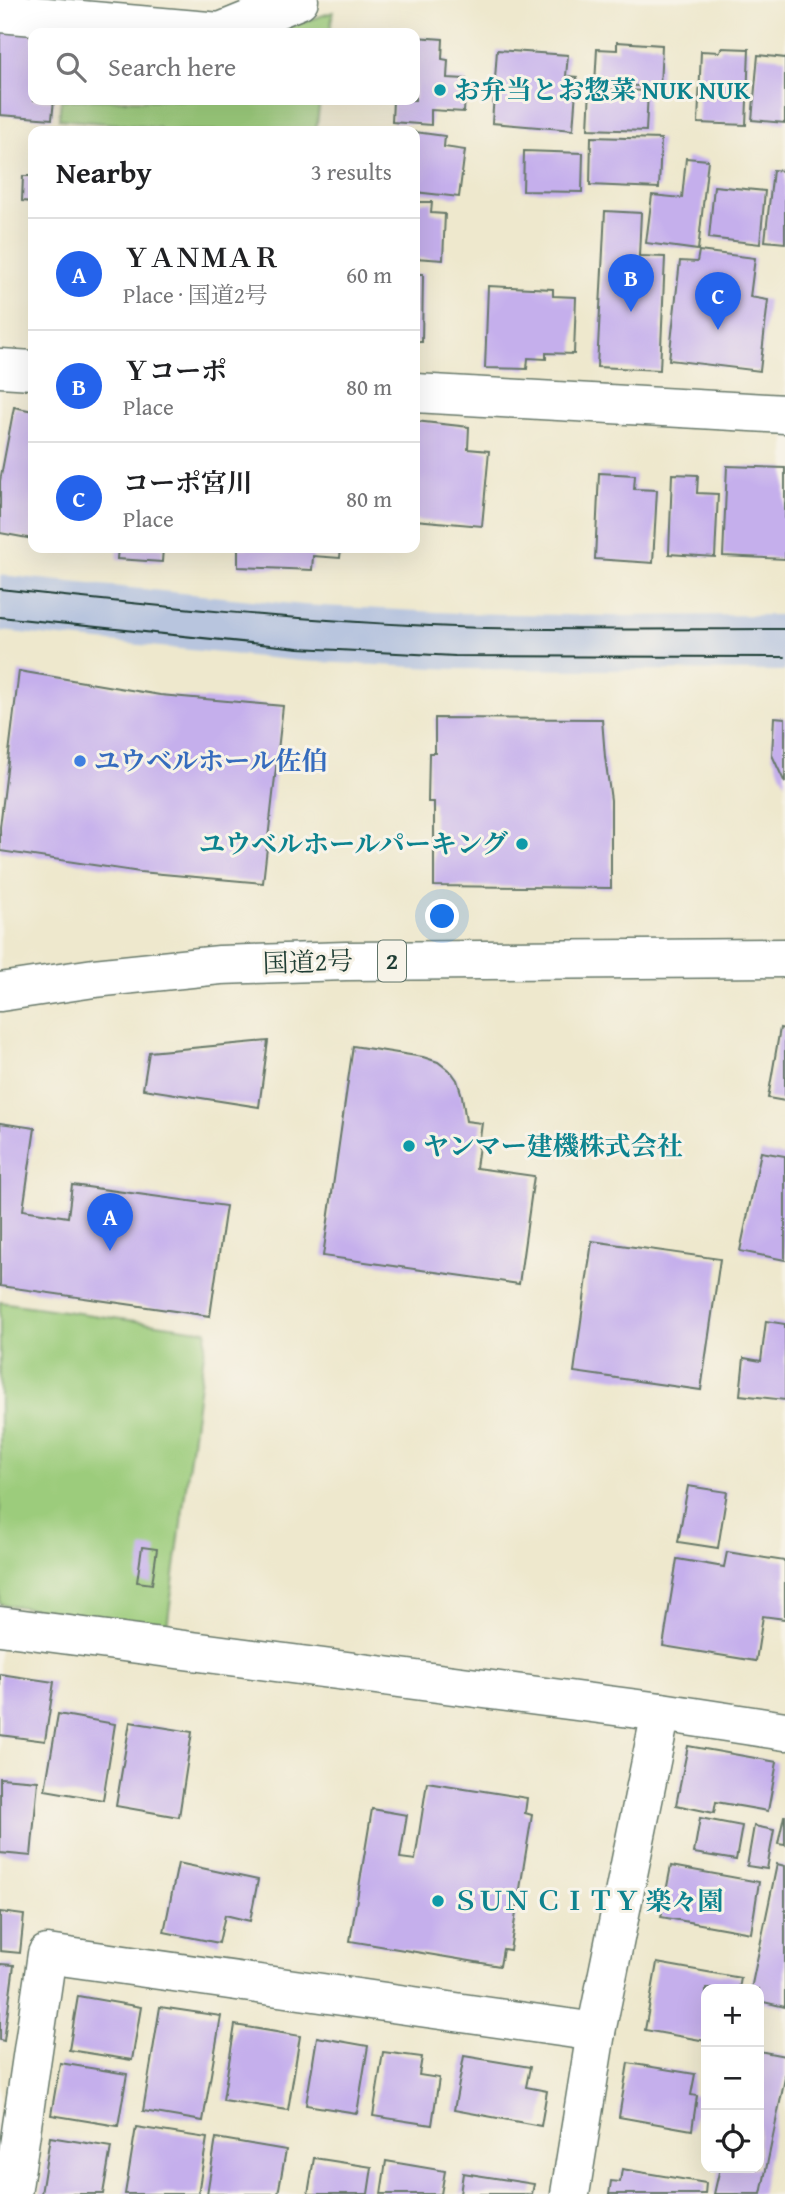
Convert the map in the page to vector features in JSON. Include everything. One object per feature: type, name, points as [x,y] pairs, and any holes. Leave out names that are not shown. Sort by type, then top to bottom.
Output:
[{"type":"main road","points":[[230,28],[299,0]]},
{"type":"main road","points":[[0,13],[174,28]]},
{"type":"main road","points":[[0,368],[28,370]]},
{"type":"main road","points":[[420,393],[785,414]]},
{"type":"main road","name":"国道2号","points":[[0,992],[94,978],[220,965],[346,961],[785,958]]},
{"type":"main road","points":[[0,1626],[661,1712],[785,1731]]},
{"type":"main road","points":[[570,2194],[596,2032],[661,1712]]},
{"type":"main road","points":[[12,2194],[47,1954],[596,2032]]},
{"type":"shaded area","points":[[0,575],[303,605],[457,613],[785,615],[785,671],[455,669],[299,661],[0,631]]},
{"type":"green space","points":[[333,12],[331,28],[285,28]]},
{"type":"green space","points":[[60,105],[319,105],[317,126],[138,126],[59,119]]},
{"type":"green space","points":[[0,1302],[207,1331],[167,1627],[0,1604]]},
{"type":"building","points":[[0,30],[28,33],[28,105],[53,105],[52,119],[0,115]]},
{"type":"building","name":"お弁当とお惣菜 NUK NUK","points":[[420,37],[443,39],[442,59],[448,60],[447,78],[466,79],[464,112],[431,110],[431,125],[392,122],[393,105],[420,105]]},
{"type":"building","points":[[617,42],[662,45],[660,87],[595,84],[597,49],[617,50]]},
{"type":"building","points":[[721,48],[749,49],[746,125],[698,123],[701,51],[720,52]]},
{"type":"building","points":[[497,50],[568,55],[566,76],[577,77],[573,130],[492,123]]},
{"type":"building","points":[[758,55],[785,58],[785,123],[752,120]]},
{"type":"building","points":[[590,89],[648,91],[646,131],[588,129]]},
{"type":"building","points":[[420,133],[445,136],[444,147],[465,150],[459,197],[420,193]]},
{"type":"building","points":[[591,137],[661,139],[659,188],[590,185]]},
{"type":"building","points":[[524,151],[583,153],[582,192],[523,191]]},
{"type":"building","points":[[686,158],[708,160],[698,250],[646,243],[652,195],[682,198]]},
{"type":"building","points":[[773,170],[785,171],[785,243],[765,241]]},
{"type":"building","points":[[23,176],[28,176],[28,202],[22,201]]},
{"type":"building","points":[[714,186],[765,191],[760,244],[709,238]]},
{"type":"building","points":[[420,202],[432,202],[431,213],[445,214],[443,260],[420,258]]},
{"type":"building","points":[[605,211],[641,213],[639,256],[665,257],[660,370],[597,367]]},
{"type":"building","points":[[699,251],[755,258],[750,297],[768,300],[760,371],[669,360],[680,261],[697,262]]},
{"type":"building","points":[[420,274],[423,274],[420,342]]},
{"type":"building","points":[[488,286],[553,289],[553,296],[576,297],[574,354],[546,353],[546,359],[528,358],[527,369],[485,368]]},
{"type":"building","points":[[14,407],[28,410],[28,538],[0,533],[0,481]]},
{"type":"building","points":[[420,422],[469,427],[468,449],[489,451],[482,526],[420,520]]},
{"type":"building","points":[[727,466],[785,468],[785,559],[723,556]]},
{"type":"building","points":[[599,473],[635,475],[634,489],[657,490],[653,563],[595,559]]},
{"type":"building","points":[[672,474],[698,475],[697,493],[718,494],[715,557],[669,554]]},
{"type":"building","points":[[118,553],[163,553],[162,562],[117,559]]},
{"type":"building","points":[[238,553],[340,553],[340,558],[313,556],[312,570],[238,567]]},
{"type":"building","points":[[19,671],[160,695],[283,706],[263,883],[140,872],[0,851],[0,827]]},
{"type":"building","points":[[774,717],[785,718],[785,783],[772,755]]},
{"type":"building","name":"ユウベルホールパーキング","points":[[435,718],[602,719],[611,800],[611,888],[434,886],[434,802],[428,802],[429,753],[435,753]]},
{"type":"building","points":[[780,1028],[785,1029],[785,1101],[768,1098]]},
{"type":"building","points":[[268,1041],[259,1107],[143,1089],[149,1052]]},
{"type":"building","name":"ヤンマー建機株式会社","points":[[353,1046],[423,1057],[438,1062],[457,1080],[466,1121],[482,1123],[476,1168],[534,1176],[519,1284],[323,1256]]},
{"type":"building","points":[[0,1123],[35,1128],[23,1210],[68,1217],[72,1185],[226,1206],[210,1316],[0,1286]]},
{"type":"building","points":[[761,1152],[785,1156],[785,1260],[740,1251]]},
{"type":"building","points":[[592,1241],[720,1259],[701,1390],[574,1372]]},
{"type":"building","points":[[766,1321],[785,1324],[785,1400],[740,1395],[744,1358],[761,1361]]},
{"type":"building","points":[[688,1486],[727,1492],[718,1548],[678,1542]]},
{"type":"building","points":[[142,1547],[157,1549],[152,1584],[137,1582]]},
{"type":"building","points":[[727,1552],[785,1561],[785,1619],[763,1616],[756,1661],[663,1646],[677,1559],[724,1567]]},
{"type":"building","points":[[0,1674],[54,1682],[45,1741],[0,1735]]},
{"type":"building","points":[[58,1714],[115,1724],[103,1800],[45,1790]]},
{"type":"building","points":[[130,1722],[192,1732],[179,1817],[116,1806]]},
{"type":"building","points":[[688,1746],[777,1762],[768,1811],[716,1802],[714,1813],[676,1805]]},
{"type":"building","points":[[0,1778],[38,1781],[31,1856],[0,1853]]},
{"type":"building","name":"ＳＵＮ ＣＩＴＹ 楽々園","points":[[427,1782],[527,1798],[525,1813],[532,1815],[510,1950],[503,1949],[500,1966],[350,1941],[372,1809],[407,1815],[400,1858],[415,1860]]},
{"type":"building","points":[[785,1816],[785,1845],[778,1844]]},
{"type":"building","points":[[700,1818],[742,1826],[736,1860],[694,1853]]},
{"type":"building","points":[[754,1826],[774,1830],[767,1869],[747,1866]]},
{"type":"building","points":[[178,1863],[258,1880],[250,1921],[225,1915],[219,1943],[164,1932]]},
{"type":"building","points":[[777,1864],[785,1866],[785,2007],[764,2002],[764,1984],[752,1984]]},
{"type":"building","points":[[671,1866],[759,1882],[751,1933],[661,1917]]},
{"type":"building","points":[[0,1912],[24,1915],[20,1953],[0,1951]]},
{"type":"building","points":[[657,1963],[741,1978],[740,1984],[701,1984],[701,2040],[645,2030]]},
{"type":"building","points":[[0,1964],[14,1965],[4,2041],[0,2040]]},
{"type":"building","points":[[78,1996],[141,2007],[132,2060],[69,2050]]},
{"type":"building","points":[[160,2007],[221,2016],[203,2121],[143,2111]]},
{"type":"building","points":[[235,2025],[300,2036],[288,2110],[223,2100]]},
{"type":"building","points":[[317,2037],[368,2046],[357,2113],[306,2105]]},
{"type":"building","points":[[383,2052],[422,2057],[419,2075],[439,2078],[432,2125],[373,2116]]},
{"type":"building","points":[[764,2052],[785,2056],[785,2078],[761,2194],[714,2194],[719,2173],[764,2173]]},
{"type":"building","points":[[464,2056],[530,2067],[526,2087],[547,2091],[541,2126],[454,2110]]},
{"type":"building","points":[[60,2063],[127,2074],[118,2126],[51,2115]]},
{"type":"building","points":[[628,2063],[695,2074],[691,2095],[697,2096],[692,2130],[619,2117]]},
{"type":"building","points":[[136,2127],[207,2138],[198,2194],[125,2194]]},
{"type":"building","points":[[50,2137],[111,2147],[103,2194],[41,2194]]},
{"type":"building","points":[[216,2138],[286,2150],[278,2194],[207,2194]]},
{"type":"building","points":[[314,2158],[372,2167],[368,2194],[308,2194]]},
{"type":"building","points":[[386,2161],[445,2171],[441,2194],[381,2194]]},
{"type":"building","points":[[622,2169],[706,2183],[705,2194],[609,2194],[611,2181],[620,2182]]},
{"type":"building","points":[[463,2173],[534,2184],[532,2194],[460,2194]]},
{"type":"tram line","points":[[0,589],[228,612],[455,627],[785,629]]},
{"type":"tram line","points":[[0,617],[299,648],[455,656],[785,657]]},
{"type":"place","name":"お弁当とお惣菜 NUK NUK","points":[[440,90]]},
{"type":"place","name":"Ｙコーポ","points":[[631,312]]},
{"type":"place","name":"コーポ宮川","points":[[718,330]]},
{"type":"place","name":"ユウベルホール佐伯","points":[[80,761]]},
{"type":"place","name":"ユウベルホールパーキング","points":[[522,844]]},
{"type":"place","name":"ヤンマー建機株式会社","points":[[409,1146]]},
{"type":"place","name":"ＹＡＮＭＡＲ","points":[[110,1251]]},
{"type":"place","name":"ＳＵＮ ＣＩＴＹ 楽々園","points":[[438,1901]]}]
